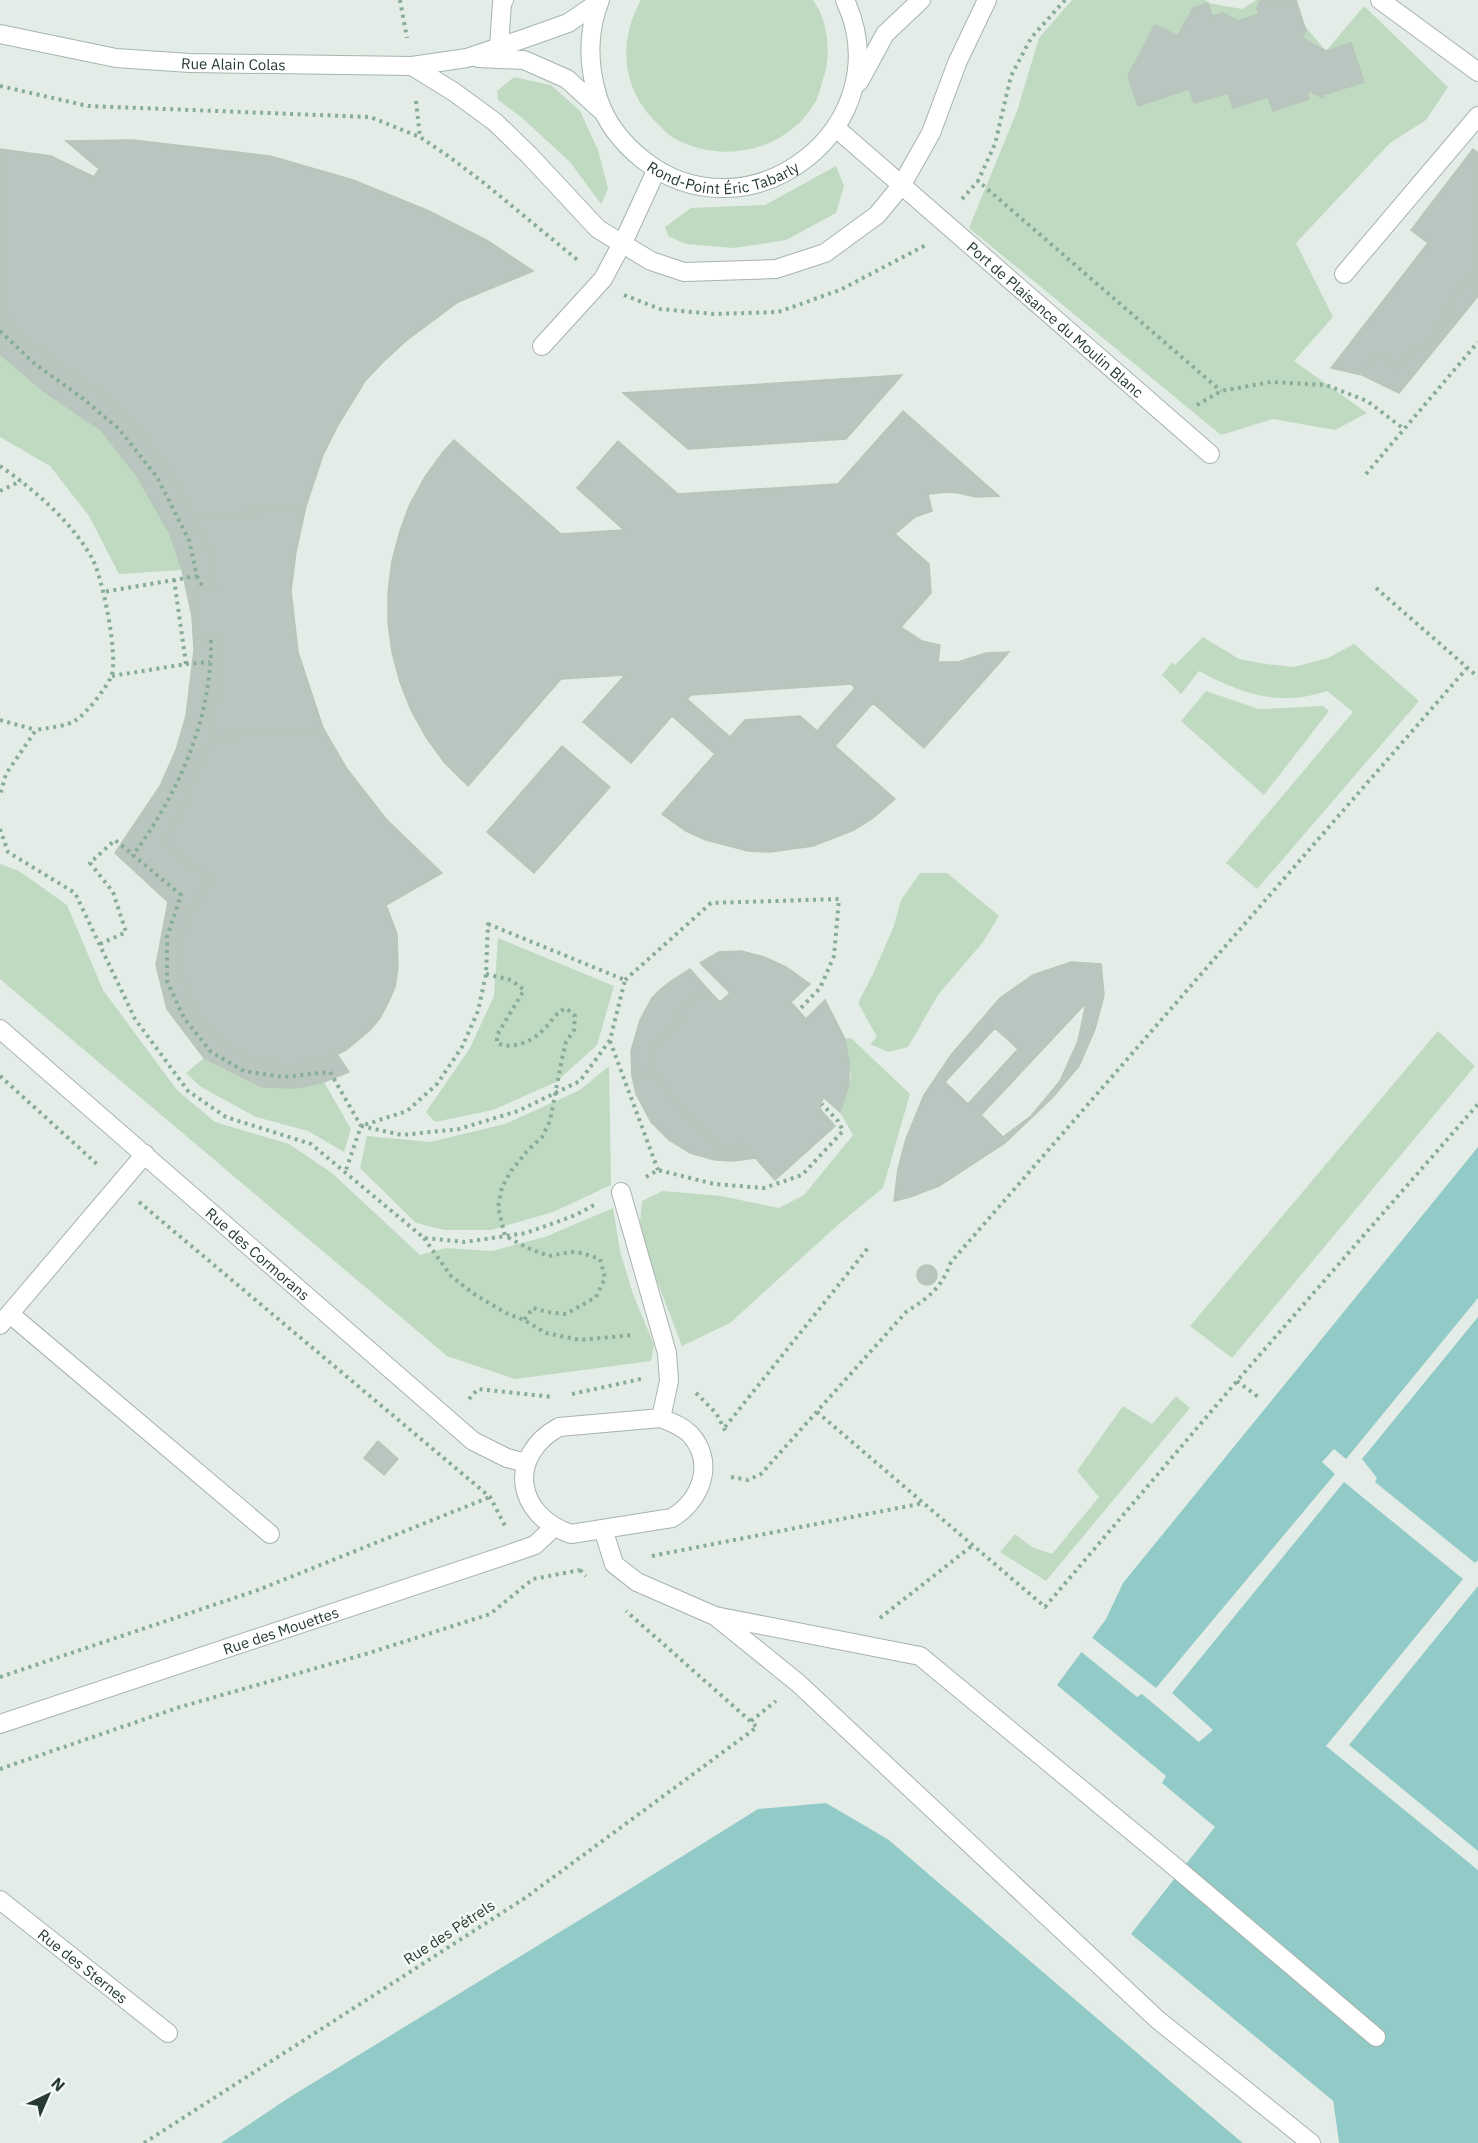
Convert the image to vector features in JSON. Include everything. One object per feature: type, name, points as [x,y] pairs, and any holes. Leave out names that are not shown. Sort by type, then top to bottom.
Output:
[{"type":"street","points":[[499,46],[504,0]]},
{"type":"street","name":"Rond-Point Éric Tabarly","points":[[600,1],[590,38],[591,75],[602,111],[624,145],[656,171],[694,185],[734,189],[774,179],[809,159],[836,128],[851,97],[858,57],[853,17],[845,0]]},
{"type":"street","points":[[851,97],[885,34],[921,0]]},
{"type":"street","points":[[412,66],[454,92],[495,122],[598,229],[651,261],[684,272],[776,269],[825,253],[877,215],[901,186],[931,133],[957,63],[987,0]]},
{"type":"street","points":[[1380,0],[1478,72]]},
{"type":"street","name":"Rue Alain Colas","points":[[467,58],[568,23],[600,1]]},
{"type":"street","name":"Rue Alain Colas","points":[[0,34],[116,58],[190,63],[412,66],[467,58],[524,60],[567,79],[602,111]]},
{"type":"street","points":[[1344,274],[1478,116]]},
{"type":"street","name":"Port de Plaisance du Moulin Blanc","points":[[836,128],[1210,454]]},
{"type":"street","points":[[542,346],[603,279],[656,171]]},
{"type":"street","name":"Rue des Cormorans","points":[[0,1029],[473,1441],[507,1458],[526,1463]]},
{"type":"street","points":[[145,1154],[5,1319],[270,1534]]},
{"type":"street","points":[[621,1192],[667,1353],[669,1381],[661,1418]]},
{"type":"street","points":[[661,1418],[676,1424],[690,1434],[699,1448],[703,1476],[694,1499],[685,1510],[672,1518],[571,1534],[544,1521],[533,1509],[526,1494],[524,1479],[526,1463],[533,1448],[545,1435],[559,1427],[661,1418]]},
{"type":"street","name":"Rue des Mouettes","points":[[0,1724],[535,1545],[554,1527]]},
{"type":"street","points":[[603,1529],[614,1564],[637,1582],[715,1616],[920,1656],[1376,2037]]},
{"type":"street","points":[[715,1616],[806,1690],[1158,2020],[1311,2143]]},
{"type":"street","name":"Rue des Sternes","points":[[0,1900],[168,2033]]},
{"type":"path","points":[[400,0],[412,66]]},
{"type":"path","points":[[0,87],[88,106],[370,117],[420,137],[448,156],[626,297],[660,309],[714,314],[778,312],[840,290],[926,246],[946,225],[963,196],[978,181],[995,144],[1011,76],[1031,38],[1065,0]]},
{"type":"path","points":[[978,181],[1221,391]]},
{"type":"path","points":[[0,331],[35,364],[81,397],[119,429],[158,477],[189,540],[196,576],[203,587]]},
{"type":"path","points":[[1366,474],[1478,342]]},
{"type":"path","points":[[1176,423],[1199,403],[1221,391],[1271,382],[1326,385],[1367,401],[1404,429]]},
{"type":"path","points":[[0,466],[22,481],[70,527],[94,561],[113,643],[112,676],[94,702],[76,721],[36,730],[0,720]]},
{"type":"path","points":[[0,491],[22,481]]},
{"type":"path","points":[[103,592],[196,576]]},
{"type":"path","points":[[174,579],[186,664]]},
{"type":"path","points":[[1376,588],[1478,677]]},
{"type":"path","points":[[134,855],[169,802],[187,761],[200,722],[209,676],[211,640]]},
{"type":"path","points":[[112,676],[210,662]]},
{"type":"path","points":[[748,1480],[761,1474],[906,1312],[934,1293],[945,1279],[951,1262],[1467,668]]},
{"type":"path","points":[[0,795],[6,774],[36,730]]},
{"type":"path","points":[[0,829],[8,852],[75,893],[135,1019],[188,1092],[226,1117],[311,1144],[424,1238],[451,1276],[506,1313],[546,1333],[580,1340],[661,1332]]},
{"type":"path","points":[[100,944],[126,932],[113,892],[90,863],[115,840],[181,895],[167,937],[167,981],[184,1018],[211,1052],[244,1071],[283,1077],[330,1072],[361,1126],[402,1135],[459,1129],[518,1111],[580,1081],[610,1040],[626,980],[711,903],[838,899],[834,956],[820,988],[799,1010]]},
{"type":"path","points":[[361,1126],[407,1111],[436,1084],[462,1047],[478,1011],[486,974],[488,924],[626,980]]},
{"type":"path","points":[[486,974],[511,980],[524,990],[496,1035],[497,1043],[504,1046],[523,1044],[541,1032],[557,1012],[566,1008],[575,1016],[574,1030],[566,1042],[550,1121],[542,1137],[523,1157],[502,1187],[498,1207],[505,1236],[549,1256],[571,1252],[600,1259],[605,1278],[596,1297],[566,1314],[533,1308],[524,1320]]},
{"type":"path","points":[[610,1040],[658,1170]]},
{"type":"path","points":[[0,1076],[119,1185],[490,1497],[533,1579]]},
{"type":"path","points":[[424,1238],[465,1242],[526,1233],[576,1215],[658,1170],[714,1184],[764,1188],[802,1175],[843,1131],[838,1121],[822,1104]]},
{"type":"path","points":[[817,1412],[1045,1607],[1237,1381],[1478,1104]]},
{"type":"path","points":[[345,1173],[361,1126]]},
{"type":"path","points":[[725,1427],[867,1248]]},
{"type":"path","points":[[1237,1381],[1261,1399]]},
{"type":"path","points":[[0,1677],[258,1590],[490,1497]]},
{"type":"path","points":[[0,1769],[180,1707],[369,1653],[490,1614],[533,1579],[924,1503]]},
{"type":"path","points":[[580,1570],[588,1578]]},
{"type":"path","name":"Rue des Pétrels","points":[[144,2143],[525,1898],[758,1727],[622,1608]]},
{"type":"green space","points":[[641,0],[813,0],[822,18],[828,49],[826,70],[816,101],[804,118],[789,132],[752,149],[732,152],[711,151],[691,146],[672,137],[647,112],[637,97],[627,66],[628,33]]},
{"type":"green space","points":[[1072,0],[1206,0],[1208,3],[1242,9],[1256,0],[1296,0],[1304,25],[1326,51],[1364,6],[1448,87],[1426,120],[1390,143],[1296,243],[1333,317],[1294,361],[1367,413],[1335,430],[1273,419],[1221,435],[969,228],[1017,111],[1039,38]]},
{"type":"green space","points":[[514,77],[551,85],[580,111],[598,150],[608,189],[601,204],[570,162],[521,117],[498,100],[497,91]]},
{"type":"green space","points":[[836,166],[844,186],[836,213],[786,240],[734,248],[686,244],[668,236],[665,227],[691,208],[765,205]]},
{"type":"green space","points":[[0,354],[43,391],[101,430],[137,476],[170,534],[182,570],[119,574],[89,516],[50,466],[0,437]]},
{"type":"green space","points":[[1203,637],[1239,659],[1294,667],[1328,658],[1354,644],[1419,701],[1257,889],[1226,863],[1353,712],[1327,691],[1292,698],[1261,696],[1230,686],[1199,671],[1181,694],[1162,675],[1172,662],[1175,665]]},
{"type":"green space","points":[[1206,691],[1259,709],[1323,706],[1329,711],[1264,795],[1181,721]]},
{"type":"green space","points":[[0,864],[19,871],[67,905],[103,990],[177,1090],[215,1122],[289,1144],[332,1173],[420,1255],[446,1248],[492,1251],[545,1237],[613,1208],[620,1251],[633,1294],[654,1345],[651,1361],[515,1379],[447,1356],[0,979]]},
{"type":"green space","points":[[920,873],[947,873],[999,916],[983,942],[938,995],[908,1047],[888,1052],[870,1044],[877,1037],[858,1003],[894,926],[901,900]]},
{"type":"green space","points":[[498,938],[614,986],[597,1045],[556,1082],[493,1110],[435,1122],[426,1112],[470,1048],[494,996]]},
{"type":"green space","points":[[1438,1031],[1475,1066],[1232,1358],[1190,1326]]},
{"type":"green space","points":[[851,1038],[910,1094],[883,1188],[840,1223],[730,1323],[682,1346],[639,1234],[642,1201],[663,1191],[721,1196],[779,1208],[804,1195],[853,1135],[840,1112],[851,1078],[845,1039]]},
{"type":"green space","points":[[204,1058],[262,1087],[297,1088],[324,1082],[351,1129],[344,1152],[308,1131],[256,1117],[201,1087],[186,1073]]},
{"type":"green space","points":[[609,1066],[611,1185],[553,1212],[491,1230],[445,1230],[416,1223],[360,1168],[367,1136],[430,1142],[505,1124],[580,1090]]},
{"type":"green space","points":[[1176,1396],[1190,1408],[1046,1581],[1000,1552],[1015,1534],[1032,1547],[1052,1554],[1099,1497],[1077,1471],[1123,1406],[1152,1424]]},
{"type":"water","points":[[1478,1147],[1478,2143],[1339,2143],[1333,2101],[1131,1934],[1215,1827],[1162,1783],[1166,1776],[1057,1685],[1106,1619],[1123,1583]]},
{"type":"water","points":[[826,1803],[889,1840],[1243,2143],[221,2143],[290,2097],[758,1809]]},
{"type":"pier","points":[[1478,1298],[1478,1317],[1362,1459],[1377,1478],[1375,1482],[1475,1563],[1478,1560],[1478,1586],[1349,1745],[1478,1851],[1478,1870],[1326,1746],[1463,1579],[1344,1482],[1172,1693],[1213,1730],[1199,1742],[1142,1694],[1137,1697],[1079,1650],[1090,1636],[1156,1688],[1335,1474],[1322,1462],[1334,1449],[1346,1459]]},
{"type":"pier","points":[[891,1838],[1246,2143],[1225,2128],[889,1840]]},
{"type":"pier","points":[[1128,1932],[1333,2101],[1339,2143],[1336,2143],[1330,2102],[1129,1937]]},
{"type":"building","points":[[1261,0],[1296,0],[1306,31],[1302,38],[1326,51],[1351,43],[1364,82],[1323,95],[1323,98],[1307,90],[1309,99],[1273,111],[1268,97],[1233,108],[1228,93],[1194,103],[1189,89],[1138,106],[1128,76],[1155,25],[1178,36],[1193,8],[1208,3],[1212,16],[1223,13],[1238,21],[1259,14],[1257,7]]},
{"type":"building","points":[[132,140],[270,156],[353,180],[429,211],[488,241],[533,271],[458,302],[407,340],[384,361],[365,381],[338,425],[323,455],[306,506],[195,518],[164,464],[135,426],[105,397],[21,336],[0,310],[0,149],[51,156],[94,177],[99,169],[66,141]]},
{"type":"building","points":[[1473,149],[1478,153],[1478,270],[1444,310],[1449,314],[1422,351],[1417,347],[1399,368],[1378,354],[1362,375],[1331,368],[1428,243],[1411,230]]},
{"type":"building","points":[[1478,270],[1478,296],[1399,393],[1362,375],[1378,354],[1399,368],[1417,347],[1422,351],[1449,314],[1444,310]]},
{"type":"building","points":[[0,310],[21,336],[105,397],[135,426],[164,464],[179,490],[195,518],[211,558],[216,585],[196,588],[200,640],[220,640],[219,677],[210,740],[178,816],[162,843],[211,880],[194,904],[186,920],[182,936],[181,971],[188,998],[201,1020],[218,1039],[242,1055],[270,1064],[295,1066],[323,1061],[337,1054],[349,1072],[324,1082],[297,1088],[262,1087],[204,1058],[167,1009],[156,965],[168,902],[115,853],[160,786],[176,750],[186,716],[194,650],[192,616],[182,570],[170,534],[137,476],[101,430],[43,391],[0,354]]},
{"type":"building","points":[[902,375],[846,439],[688,449],[623,393]]},
{"type":"building","points":[[903,411],[999,496],[976,497],[947,492],[928,494],[932,511],[915,517],[895,534],[929,564],[931,593],[901,627],[922,641],[940,645],[938,662],[958,662],[986,653],[1009,652],[924,748],[873,703],[835,746],[895,799],[873,818],[854,830],[813,846],[770,852],[748,851],[706,840],[686,831],[662,814],[715,754],[672,716],[631,763],[583,722],[625,675],[561,679],[468,786],[444,762],[426,737],[411,710],[392,652],[388,622],[388,592],[392,561],[410,504],[425,477],[454,440],[561,534],[624,530],[577,488],[618,441],[678,494],[838,484]],"holes":[[[851,684],[855,688],[817,731],[800,716],[745,720],[730,737],[687,699],[691,695]]]},
{"type":"building","points":[[306,506],[296,552],[291,591],[298,652],[323,728],[225,736],[210,740],[219,677],[220,640],[200,640],[196,588],[216,585],[211,558],[195,518]]},
{"type":"building","points":[[323,728],[347,769],[386,819],[442,873],[386,905],[397,934],[398,968],[395,987],[388,1003],[380,1018],[369,1031],[346,1050],[323,1061],[295,1066],[270,1064],[242,1055],[218,1039],[201,1020],[188,998],[181,971],[182,936],[186,920],[194,904],[211,880],[162,843],[178,816],[210,740],[225,736]]},
{"type":"building","points":[[562,746],[610,787],[534,873],[487,832]]},
{"type":"building","points":[[741,951],[764,957],[786,967],[810,984],[791,1002],[806,1019],[825,1000],[845,1039],[849,1062],[849,1084],[840,1112],[823,1097],[820,1109],[835,1126],[775,1180],[743,1144],[733,1152],[734,1154],[719,1153],[722,1151],[651,1073],[648,1075],[651,1049],[682,1020],[677,1011],[710,992],[720,1002],[730,993],[700,963],[719,952]]},
{"type":"building","points":[[1071,962],[1101,964],[1104,995],[1095,1029],[1079,1066],[1052,1098],[1005,1143],[939,1186],[894,1201],[898,1169],[906,1139],[924,1095],[951,1055],[1000,998],[1033,975]]},
{"type":"building","points":[[690,969],[711,993],[691,1001],[676,1012],[682,1020],[651,1049],[648,1075],[651,1073],[722,1151],[719,1153],[734,1154],[733,1152],[743,1144],[756,1158],[733,1161],[715,1160],[690,1153],[669,1140],[651,1122],[636,1094],[632,1076],[631,1051],[640,1020],[652,998],[671,981]]},
{"type":"building","points":[[1086,1003],[1078,1041],[1060,1081],[1031,1116],[1003,1137],[981,1115]]},
{"type":"building","points":[[995,1028],[1018,1049],[968,1104],[945,1082]]},
{"type":"building","points":[[923,1265],[931,1265],[937,1271],[937,1279],[931,1285],[923,1285],[917,1279],[917,1271]]},
{"type":"building","points":[[378,1441],[398,1459],[384,1475],[364,1458]]}]
